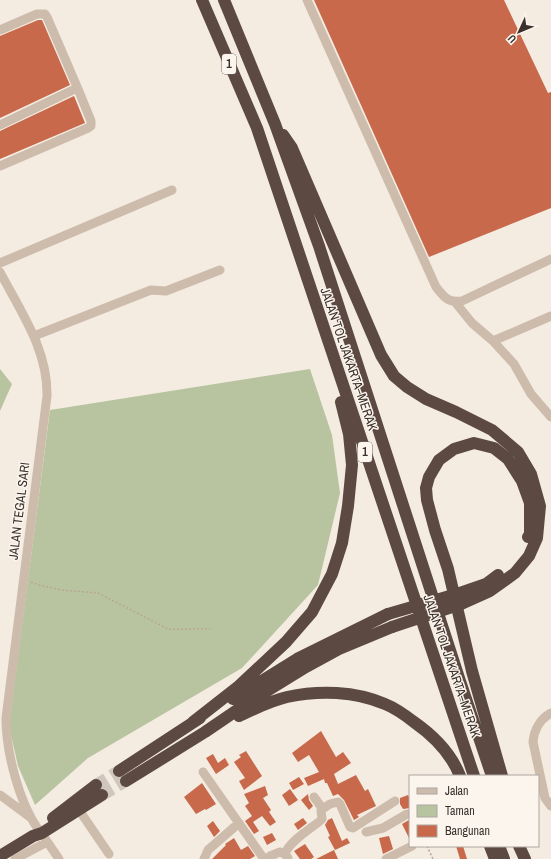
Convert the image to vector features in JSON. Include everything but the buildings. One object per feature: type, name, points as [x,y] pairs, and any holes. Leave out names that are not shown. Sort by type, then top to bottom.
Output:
[{"type":"highway","name":"JALAN TOL JAKARTA–MERAK","points":[[203,0],[257,128],[474,775]]},
{"type":"highway","name":"JALAN TOL JAKARTA–MERAK","points":[[224,0],[275,124],[320,246],[492,775]]},
{"type":"highway","points":[[193,722],[243,693],[297,658],[388,614],[460,599],[490,591],[515,573],[528,556],[536,538],[540,506],[531,474],[518,452],[492,430],[426,399],[407,387],[394,376],[382,356],[292,148],[275,124]]},
{"type":"highway","points":[[257,128],[340,399],[349,434],[352,465],[349,499],[342,543],[332,574],[312,612],[286,642],[239,686],[122,776],[205,732],[254,709],[287,697],[323,693],[348,694],[386,704],[426,730],[444,748],[459,775]]},
{"type":"highway","points":[[205,732],[249,702],[306,667],[339,649],[392,627],[460,599],[486,584],[511,566],[522,552],[530,534],[530,504],[522,481],[508,459],[494,448],[474,443],[454,449],[439,460],[429,477],[426,488],[427,500],[434,530],[448,569],[472,671],[502,775]]},
{"type":"highway","points":[[0,856],[40,835],[79,810],[99,790],[40,835]]},
{"type":"highway","points":[[490,847],[496,859]]},
{"type":"highway","points":[[499,847],[504,859]]},
{"type":"highway","points":[[520,847],[525,859]]},
{"type":"street","points":[[307,0],[436,287],[443,296],[451,301],[462,301],[551,260]]},
{"type":"street","points":[[0,30],[37,14],[45,14],[91,121],[88,128],[0,166]]},
{"type":"street","points":[[0,125],[70,90],[78,89]]},
{"type":"street","points":[[0,263],[172,190]]},
{"type":"street","points":[[34,336],[151,290],[166,291],[220,270]]},
{"type":"street","name":"JALAN TEGAL SARI","points":[[0,272],[34,336],[44,361],[47,382],[47,396],[6,718],[6,733],[14,774],[30,817],[40,835],[59,859]]},
{"type":"street","points":[[455,302],[472,323],[493,341],[514,364],[531,394],[551,417]]},
{"type":"street","points":[[493,341],[551,316]]},
{"type":"street","points":[[551,713],[538,725],[532,742],[546,798],[551,806]]},
{"type":"street","points":[[203,772],[264,859]]},
{"type":"street","points":[[0,795],[30,817]]},
{"type":"street","points":[[267,859],[275,853],[280,852],[287,857],[290,844],[308,829],[321,822],[322,808],[314,797]]},
{"type":"street","points":[[322,808],[334,802],[338,802],[351,828],[395,801]]},
{"type":"street","points":[[79,810],[110,854]]},
{"type":"street","points":[[363,822],[368,836],[409,814]]},
{"type":"street","points":[[204,859],[208,850],[239,823]]},
{"type":"street","points":[[15,859],[40,835]]},
{"type":"street","points":[[386,859],[410,847]]},
{"type":"path","points":[[24,578],[39,585],[61,590],[98,594],[168,629],[179,630],[197,628],[210,630]]},
{"type":"path","points":[[427,847],[433,859]]},
{"type":"green space","points":[[0,369],[12,384],[0,411]]},
{"type":"green space","points":[[310,369],[332,435],[340,493],[318,585],[242,668],[88,758],[35,805],[18,766],[9,726],[50,410]]},
{"type":"tunnel","points":[[96,785],[119,771]]},
{"type":"tunnel","points":[[102,795],[126,781]]}]
